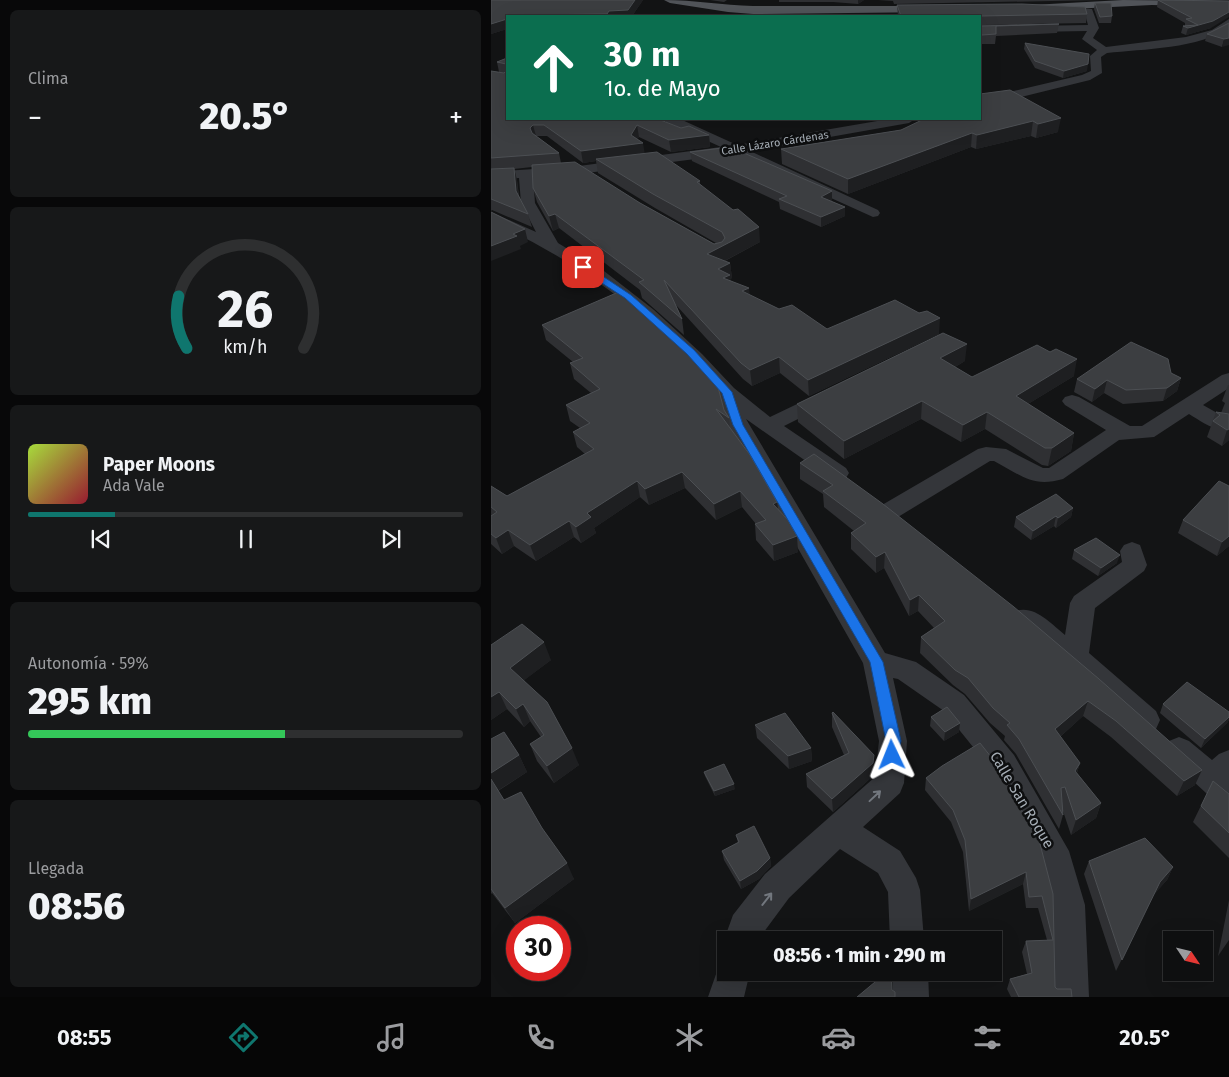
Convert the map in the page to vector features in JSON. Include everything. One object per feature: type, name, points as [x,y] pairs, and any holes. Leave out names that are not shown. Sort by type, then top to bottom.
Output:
[{"type":"main road","points":[[671,0],[727,9],[753,10],[946,8],[752,8],[691,0]]},
{"type":"main road","points":[[1020,7],[1143,0]]},
{"type":"main road","points":[[1201,0],[1229,2]]},
{"type":"main road","points":[[1020,7],[1153,2],[1229,2]]},
{"type":"street","points":[[1020,7],[1089,11],[1095,28]]},
{"type":"street","points":[[981,103],[1086,78],[1096,73],[1095,56],[1104,50],[1187,40],[1216,32],[1229,22]]},
{"type":"street","points":[[981,30],[1095,28]]},
{"type":"street","points":[[1095,28],[1087,39],[1104,50]]},
{"type":"street","points":[[672,120],[873,213]]},
{"type":"street","name":"Calle Lázaro Cárdenas","points":[[491,176],[579,170],[738,149],[877,122],[898,120]]},
{"type":"street","points":[[563,159],[594,180]]},
{"type":"street","points":[[526,173],[528,203],[553,247]]},
{"type":"street","points":[[491,217],[520,228],[553,247],[628,297],[691,352],[727,392],[769,425],[882,505],[986,454],[998,454],[1041,476],[1055,474],[1114,434],[1147,432],[1229,379]]},
{"type":"street","points":[[491,236],[520,228]]},
{"type":"street","points":[[769,425],[841,390]]},
{"type":"street","points":[[727,392],[738,425],[876,662],[893,741],[889,782],[777,886],[746,931]]},
{"type":"street","points":[[1073,401],[1126,434]]},
{"type":"street","points":[[1189,405],[1219,423]]},
{"type":"street","points":[[1075,657],[1083,603],[1135,565],[1132,551]]},
{"type":"street","points":[[1005,602],[1224,779]]},
{"type":"street","name":"Calle San Roque","points":[[876,662],[906,670],[954,703],[1003,764],[1053,851],[1069,905],[1071,997]]},
{"type":"street","points":[[839,830],[889,862],[904,890],[906,931]]},
{"type":"street","points":[[726,997],[730,981]]},
{"type":"street","points":[[735,997],[737,981]]},
{"type":"street","points":[[910,981],[911,997]]},
{"type":"building","points":[[491,0],[635,0],[628,10],[609,11],[607,14],[506,15],[506,19],[491,24]]},
{"type":"building","points":[[1158,0],[1229,1],[1229,12],[1213,21],[1188,28],[1183,26],[1198,25],[1186,19],[1192,18]]},
{"type":"building","points":[[1095,3],[1111,3],[1112,16],[1100,17]]},
{"type":"building","points":[[1022,4],[1085,7],[1087,14],[901,15],[897,5]]},
{"type":"building","points":[[1229,23],[1229,38],[1224,39],[1207,34]]},
{"type":"building","points":[[1059,24],[996,26],[996,34],[982,35],[981,26]]},
{"type":"building","points":[[1025,43],[1089,54],[1088,64],[1064,71],[1035,61]]},
{"type":"building","points":[[506,58],[506,64],[497,62]]},
{"type":"building","points":[[491,71],[504,73],[506,71],[506,120],[661,120],[681,128],[689,126],[709,135],[669,140],[637,125],[631,135],[643,143],[581,151],[544,125],[533,125],[530,128],[532,133],[559,153],[491,158]]},
{"type":"building","points":[[1010,90],[1061,118],[1038,124],[1033,121],[977,135],[972,133],[848,179],[781,149],[901,130],[922,120],[981,120],[981,94]]},
{"type":"building","points":[[730,147],[832,191],[821,197],[845,207],[821,217],[779,199],[787,196],[690,152]]},
{"type":"building","points":[[657,152],[700,181],[697,182],[733,210],[738,209],[759,227],[707,254],[730,263],[718,269],[730,275],[723,278],[749,288],[742,291],[779,309],[792,305],[827,329],[895,300],[919,313],[927,311],[940,318],[808,380],[779,357],[750,370],[741,363],[664,280],[682,319],[639,282],[644,280],[555,214],[549,216],[533,188],[532,165],[575,162],[640,203],[714,244],[722,242],[725,238],[722,232],[653,194],[596,159]]},
{"type":"building","points":[[514,168],[516,191],[528,214],[491,199],[491,169]]},
{"type":"building","points":[[491,212],[525,229],[513,234],[517,236],[491,246]]},
{"type":"building","points":[[621,291],[672,335],[704,367],[718,387],[724,410],[729,418],[716,409],[750,455],[777,502],[773,504],[788,520],[797,536],[773,545],[755,524],[766,520],[740,491],[714,504],[682,472],[645,489],[637,481],[587,513],[591,517],[576,527],[569,521],[530,545],[508,530],[496,538],[491,534],[491,516],[497,512],[491,507],[491,486],[507,496],[594,449],[573,432],[590,423],[566,405],[600,389],[570,363],[583,358],[542,325]]},
{"type":"building","points":[[943,333],[967,344],[940,358],[972,377],[1037,345],[1050,352],[1056,349],[1077,359],[1016,396],[1074,433],[1052,448],[1045,448],[987,412],[963,425],[922,401],[844,441],[797,404]]},
{"type":"building","points":[[1131,342],[1168,359],[1171,373],[1181,378],[1167,388],[1126,390],[1107,380],[1095,389],[1077,379]]},
{"type":"building","points":[[1216,412],[1229,414],[1229,429],[1227,430],[1213,421],[1220,415]]},
{"type":"building","points":[[814,454],[883,504],[1014,607],[1202,770],[1184,781],[1116,721],[1088,701],[1055,729],[1080,763],[1075,771],[1101,803],[1076,820],[1065,787],[1061,788],[1063,815],[1019,739],[1007,725],[1010,723],[993,708],[968,678],[955,670],[921,637],[945,621],[919,595],[910,600],[885,552],[876,557],[851,533],[866,523],[823,491],[833,485],[800,463]]},
{"type":"building","points":[[1219,481],[1229,486],[1229,536],[1222,542],[1183,520]]},
{"type":"building","points":[[1056,494],[1073,508],[1058,518],[1056,516],[1033,531],[1016,517]]},
{"type":"building","points":[[1096,538],[1120,555],[1101,568],[1074,550]]},
{"type":"building","points":[[522,624],[544,642],[510,668],[547,702],[572,748],[547,766],[530,744],[544,735],[523,704],[516,709],[499,692],[491,697],[491,645]]},
{"type":"building","points":[[1187,682],[1229,712],[1229,717],[1205,739],[1163,704]]},
{"type":"building","points":[[947,707],[960,723],[945,732],[931,717]]},
{"type":"building","points":[[833,712],[874,755],[873,763],[832,799],[806,774],[849,753]]},
{"type":"building","points":[[785,713],[811,748],[788,756],[755,725]]},
{"type":"building","points":[[504,732],[519,755],[491,773],[491,739]]},
{"type":"building","points":[[980,743],[995,762],[1040,844],[1053,894],[1055,987],[1057,989],[1071,989],[1072,997],[1019,997],[1010,979],[1032,973],[1026,941],[1053,940],[1042,896],[1029,897],[1026,872],[971,899],[965,840],[953,810],[926,778]]},
{"type":"building","points":[[724,764],[734,784],[714,791],[704,772]]},
{"type":"building","points":[[491,779],[504,800],[521,792],[542,828],[567,863],[505,908],[491,889]]},
{"type":"building","points":[[1213,781],[1229,794],[1229,833],[1201,806]]},
{"type":"building","points":[[754,826],[770,858],[757,871],[740,881],[722,851],[739,842],[736,835]]},
{"type":"building","points":[[1145,838],[1173,867],[1160,882],[1122,960],[1089,861]]},
{"type":"building","points":[[876,981],[892,981],[892,990],[895,992],[895,997],[857,997]]},
{"type":"route","points":[[583,267],[628,297],[691,352],[727,392],[738,425],[876,662],[893,741],[892,755]]}]
